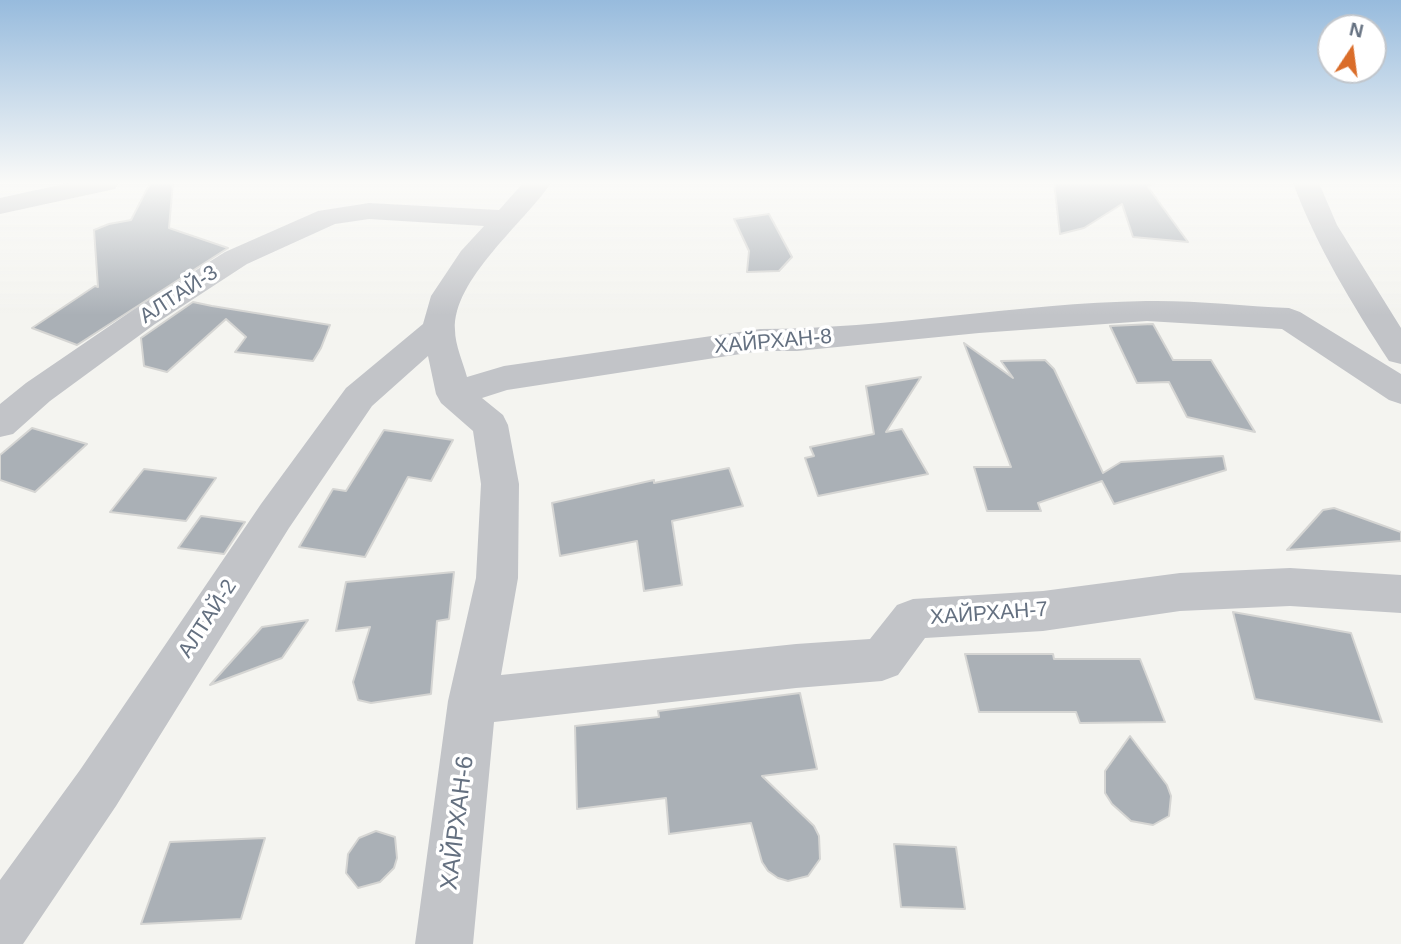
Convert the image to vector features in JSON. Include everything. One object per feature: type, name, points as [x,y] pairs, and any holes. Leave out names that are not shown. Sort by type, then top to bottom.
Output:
[{"type":"street","name":"АЛТАЙ-3","points":[[0,424],[38,392],[144,317],[236,258],[305,227]]},
{"type":"street","points":[[472,701],[497,578],[500,484],[490,425],[454,394],[438,329],[447,296],[472,257],[499,227]]},
{"type":"street","points":[[1324,227],[1365,299],[1401,353]]},
{"type":"street","name":"ХАЙРХАН-8","points":[[454,394],[504,378],[760,340],[797,340],[979,322],[1147,311],[1289,318],[1401,391]]},
{"type":"street","name":"АЛТАЙ-2","points":[[0,928],[98,788],[275,516],[359,397],[438,329]]},
{"type":"street","name":"ХАЙРХАН-7","points":[[472,701],[796,666],[882,660],[913,619],[1043,611],[1180,592],[1290,587],[1401,594]]},
{"type":"street","name":"ХАЙРХАН-6","points":[[444,944],[472,701]]},
{"type":"building","points":[[101,227],[169,227],[228,248],[77,345],[32,328],[95,286],[98,287],[94,230]]},
{"type":"building","points":[[738,227],[776,227],[792,257],[779,271],[747,272],[749,251]]},
{"type":"building","points":[[1059,227],[1085,227],[1084,228],[1060,234]]},
{"type":"building","points":[[1130,227],[1177,227],[1188,242],[1133,237]]},
{"type":"building","points":[[193,302],[330,325],[313,361],[235,352],[246,337],[226,319],[167,372],[144,366],[141,338]]},
{"type":"building","points":[[1153,324],[1173,360],[1211,360],[1255,432],[1187,417],[1169,382],[1137,383],[1110,326]]},
{"type":"building","points":[[964,343],[1013,378],[1001,361],[1045,360],[1054,369],[1103,473],[1121,462],[1223,456],[1226,470],[1114,504],[1102,481],[1038,503],[1041,511],[987,511],[974,467],[1011,467]]},
{"type":"building","points":[[921,377],[886,432],[902,429],[928,474],[818,496],[805,458],[814,456],[810,447],[874,434],[866,386]]},
{"type":"building","points":[[32,428],[87,444],[35,492],[0,480],[0,455]]},
{"type":"building","points":[[384,430],[453,440],[431,481],[408,477],[365,557],[299,547],[333,489],[346,491]]},
{"type":"building","points":[[729,468],[743,506],[672,521],[682,585],[644,591],[637,541],[560,556],[552,503],[654,480],[654,483]]},
{"type":"building","points":[[144,469],[216,478],[186,521],[110,512]]},
{"type":"building","points":[[1334,508],[1401,532],[1401,541],[1287,550],[1323,510]]},
{"type":"building","points":[[201,516],[245,522],[224,554],[178,548]]},
{"type":"building","points":[[454,572],[449,619],[437,621],[431,694],[371,703],[358,700],[353,682],[370,627],[336,631],[346,582]]},
{"type":"building","points":[[1233,612],[1351,633],[1382,722],[1255,699]]},
{"type":"building","points":[[308,620],[282,658],[210,685],[262,627]]},
{"type":"building","points":[[965,654],[1053,654],[1054,659],[1140,659],[1165,722],[1080,723],[1076,712],[979,712]]},
{"type":"building","points":[[800,693],[817,769],[762,776],[814,826],[819,836],[820,859],[808,876],[788,881],[768,871],[762,862],[751,823],[669,834],[666,798],[577,809],[575,726],[659,717],[658,711]]},
{"type":"building","points":[[1130,736],[1167,785],[1171,796],[1169,816],[1153,825],[1131,821],[1112,804],[1105,793],[1105,771]]},
{"type":"building","points":[[376,831],[395,837],[397,858],[394,868],[380,882],[358,888],[346,873],[348,854],[359,838]]},
{"type":"building","points":[[265,838],[241,919],[141,924],[170,842]]},
{"type":"building","points":[[894,844],[956,847],[965,909],[901,907]]}]
